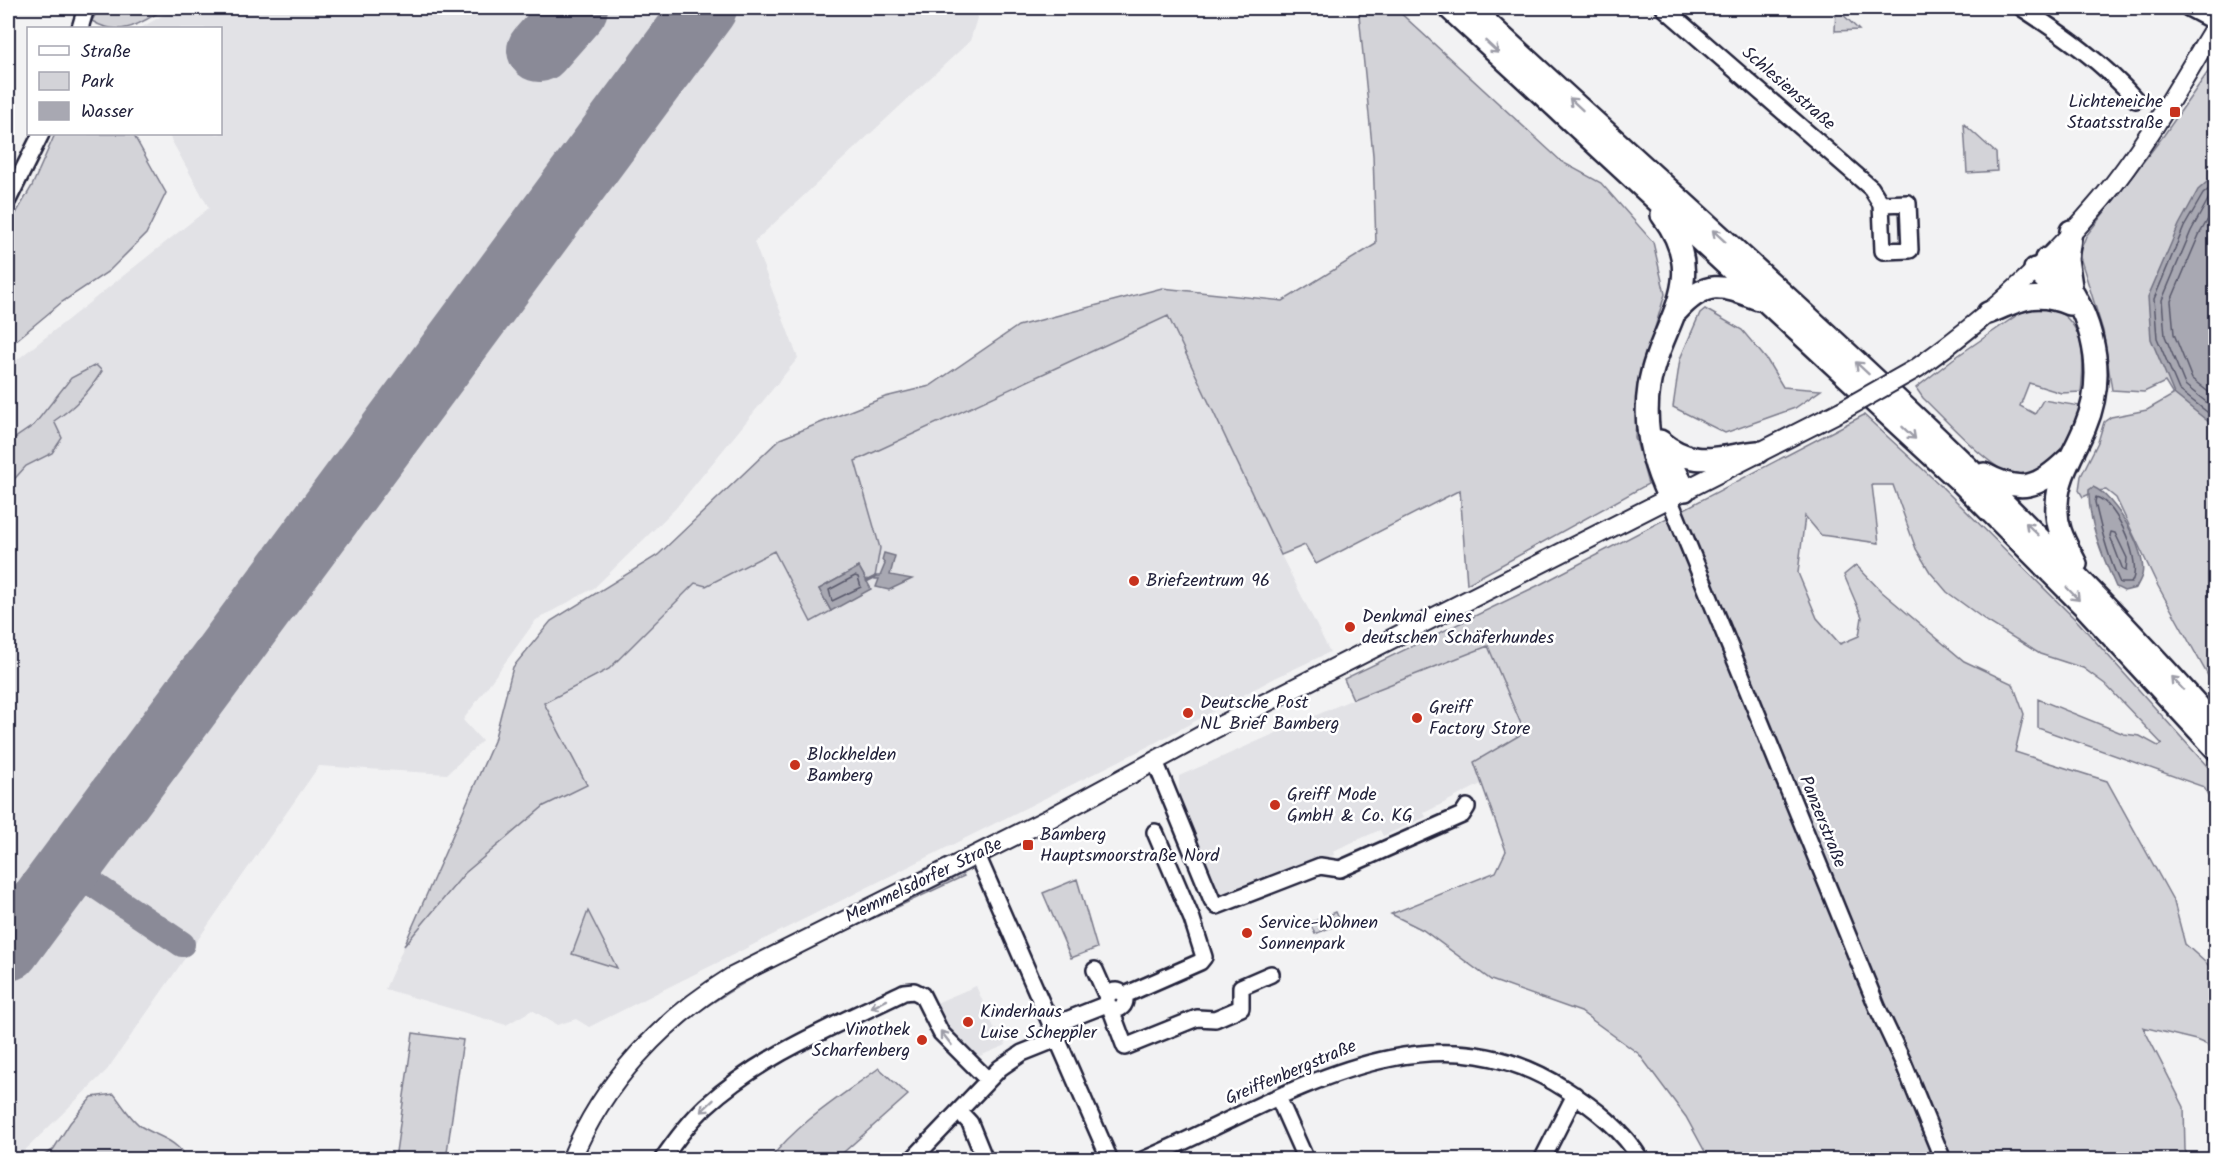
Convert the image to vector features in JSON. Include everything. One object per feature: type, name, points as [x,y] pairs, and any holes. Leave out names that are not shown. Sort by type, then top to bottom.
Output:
[{"type":"highway","points":[[1449,8],[1773,305],[2033,552],[2216,749]]},
{"type":"highway","points":[[1471,8],[1967,466],[2087,586],[2216,726]]},
{"type":"highway","points":[[1643,188],[1676,237],[1683,254],[1684,270],[1677,311],[1653,368],[1647,418],[1652,451],[1677,494]]},
{"type":"highway","points":[[2071,231],[2067,259],[2075,303],[2094,346],[2096,384],[2092,409],[2058,492],[2059,530],[2087,586]]},
{"type":"highway","points":[[2041,264],[2075,303]]},
{"type":"highway","points":[[1677,311],[1694,294],[1712,287],[1737,290],[1773,305]]},
{"type":"highway","points":[[1988,313],[2035,296],[2054,297],[2075,303]]},
{"type":"highway","points":[[1647,418],[1660,441],[1677,494]]},
{"type":"highway","points":[[1660,441],[1681,455],[1698,459],[1758,452]]},
{"type":"highway","points":[[1967,466],[1997,482],[2020,487],[2045,479],[2070,458]]},
{"type":"main road","name":"Memmelsdorfer Straße","points":[[572,1160],[588,1125],[616,1082],[646,1045],[687,1007],[732,977],[977,855],[1334,668],[1841,411],[1917,368],[1988,313],[2041,264],[2101,200],[2143,143],[2216,24]]},
{"type":"street","points":[[80,27],[86,8]]},
{"type":"street","name":"Schlesienstraße","points":[[1664,8],[1856,174],[1871,188],[1881,204]]},
{"type":"street","points":[[2022,8],[2086,53],[2123,85],[2136,100]]},
{"type":"street","points":[[2188,8],[2216,24]]},
{"type":"street","points":[[8,200],[40,135]]},
{"type":"street","name":"Panzerstraße","points":[[1677,494],[1878,1009],[1903,1062],[1943,1160]]},
{"type":"street","points":[[1155,761],[1212,900],[1217,906],[1320,866],[1340,869],[1462,815],[1467,807]]},
{"type":"street","points":[[1108,1003],[1120,1009],[1126,1002],[1125,996],[1200,962],[1204,957],[1192,919],[1155,832]]},
{"type":"street","points":[[977,855],[1110,1160]]},
{"type":"street","points":[[1095,970],[1125,1047],[1197,1018],[1215,1019],[1241,1008],[1241,987],[1271,974]]},
{"type":"street","points":[[662,1160],[705,1107],[745,1076],[788,1051],[904,992],[914,991],[922,995],[941,1033],[988,1080]]},
{"type":"street","points":[[912,1160],[988,1080],[1013,1058],[1054,1032],[1108,1003]]},
{"type":"street","name":"Greiffenbergstraße","points":[[1143,1160],[1278,1097],[1354,1066],[1384,1058],[1425,1052],[1464,1053],[1508,1061],[1530,1069],[1575,1095],[1616,1128],[1641,1160]]},
{"type":"street","points":[[1542,1160],[1575,1095]]},
{"type":"street","points":[[1278,1097],[1305,1160]]},
{"type":"street","points":[[959,1111],[970,1123],[985,1160]]},
{"type":"shaded area","points":[[175,8],[980,8],[970,41],[754,242],[798,358],[675,509],[594,588],[536,620],[463,720],[482,741],[447,774],[319,766],[107,1070],[15,1160],[8,1159],[8,367],[209,208],[169,135],[222,135],[222,27],[143,27]]},
{"type":"shaded area","points":[[1168,316],[1281,555],[1330,652],[1275,678],[1149,746],[589,1027],[576,1019],[557,1025],[532,1010],[506,1025],[385,989],[404,946],[465,873],[544,806],[587,785],[544,704],[609,669],[695,583],[855,461]]},
{"type":"shaded area","points":[[1488,646],[1521,724],[1520,735],[1474,762],[1481,784],[1424,813],[1426,817],[1383,836],[1380,830],[1333,851],[1334,855],[1218,901],[1179,804],[1179,776],[1353,699]]},
{"type":"shaded area","name":"Kinderhaus Luise Scheppler","points":[[976,986],[995,1030],[999,1029],[1006,1045],[975,1058],[950,1030],[936,1003]]},
{"type":"green space","points":[[99,8],[166,8],[131,27],[106,27],[92,21]]},
{"type":"green space","points":[[1365,8],[1395,8],[1562,162],[1601,183],[1653,242],[1665,294],[1638,385],[1635,437],[1648,484],[1467,584],[1460,490],[1316,564],[1305,545],[1281,555],[1168,316],[855,461],[880,548],[875,577],[867,581],[859,567],[819,589],[831,611],[811,622],[774,551],[706,586],[695,583],[609,669],[544,703],[587,785],[544,806],[465,873],[404,946],[494,741],[513,667],[551,621],[658,555],[780,439],[885,397],[930,386],[1018,326],[1162,288],[1283,301],[1376,244],[1373,155],[1359,14]]},
{"type":"green space","points":[[1836,8],[1859,30],[1835,31]]},
{"type":"green space","points":[[2215,62],[2215,688],[2158,586],[2116,498],[2106,490],[2096,491],[2083,497],[2079,490],[2081,476],[2098,442],[2104,422],[2111,417],[2147,410],[2173,395],[2165,382],[2144,392],[2112,390],[2103,331],[2079,254],[2086,236],[2164,135]]},
{"type":"green space","points":[[1964,124],[1996,153],[1997,171],[1967,173]]},
{"type":"green space","points":[[55,135],[134,135],[166,193],[146,234],[109,271],[62,302],[8,347],[8,227],[32,186]]},
{"type":"green space","points":[[2044,306],[2058,311],[2068,319],[2080,340],[2083,365],[2081,392],[2061,393],[2029,383],[2020,406],[2035,414],[2043,400],[2080,406],[2065,443],[2047,465],[2037,473],[2025,476],[2011,474],[1978,451],[1923,398],[1916,388],[1953,359],[2026,309]]},
{"type":"green space","points":[[1705,309],[1742,330],[1767,360],[1783,387],[1821,390],[1795,408],[1725,433],[1673,407],[1680,359],[1700,313]]},
{"type":"green space","points":[[96,365],[102,371],[92,386],[75,405],[54,421],[62,438],[52,453],[26,466],[8,486],[8,443],[34,425],[71,378]]},
{"type":"green space","points":[[1864,415],[1940,485],[2079,623],[2215,775],[2215,810],[2204,787],[2038,728],[2038,699],[2124,734],[2140,736],[2158,746],[2162,744],[2105,684],[2083,668],[2040,654],[1988,622],[1947,592],[1930,572],[1916,549],[1893,485],[1872,485],[1879,543],[1821,535],[1805,516],[1798,573],[1817,618],[1840,644],[1859,636],[1862,617],[1844,575],[1856,565],[1882,592],[1964,661],[2013,684],[2024,714],[2015,752],[2107,781],[2174,902],[2185,944],[2215,971],[2215,1048],[2196,1040],[2143,1027],[2184,1107],[2185,1150],[2190,1159],[1709,1159],[1686,1117],[1639,1054],[1581,1012],[1491,980],[1423,930],[1391,914],[1496,872],[1506,851],[1474,762],[1520,735],[1521,724],[1488,646],[1353,699],[1344,679],[1539,585]]},
{"type":"green space","points":[[962,874],[964,876],[780,963],[744,983],[678,1028],[649,1054],[624,1084],[601,1119],[582,1159],[578,1160],[605,1106],[660,1039],[718,993]]},
{"type":"green space","points":[[1077,879],[1097,948],[1071,958],[1043,893]]},
{"type":"green space","points":[[588,911],[617,968],[572,954]]},
{"type":"green space","points":[[1336,912],[1341,923],[1315,934],[1310,923]]},
{"type":"green space","points":[[413,1033],[463,1040],[446,1159],[395,1159]]},
{"type":"green space","points":[[879,1068],[908,1095],[836,1159],[770,1159],[807,1121]]},
{"type":"green space","points":[[114,1094],[138,1124],[173,1143],[186,1159],[38,1159],[53,1150],[70,1123],[92,1097]]},
{"type":"water","points":[[2215,175],[2215,427],[2174,394],[2151,339],[2148,297],[2179,225],[2198,190]]},
{"type":"water","points":[[2093,487],[2101,492],[2119,512],[2135,539],[2142,565],[2142,575],[2136,588],[2124,591],[2116,587],[2111,576],[2097,540],[2091,515],[2089,490]]},
{"type":"water","points":[[884,553],[895,556],[890,575],[912,579],[889,590],[876,587],[879,579],[875,579],[875,576],[880,576],[885,564],[882,560]]},
{"type":"water","points":[[859,567],[871,589],[831,611],[819,589]]},
{"type":"waterway","points":[[867,581],[875,577]]},
{"type":"taxiway","points":[[52,889],[68,876],[84,878],[78,863],[85,845]]},
{"type":"taxiway","points":[[84,878],[182,944]]},
{"type":"taxiway","points":[[16,938],[23,919],[16,903],[33,905],[47,896]]},
{"type":"runway","points":[[539,50],[576,8]]},
{"type":"runway","points":[[8,949],[705,8]]},
{"type":"place","name":"Lichteneiche Staatsstraße","points":[[2175,112]]},
{"type":"place","name":"Briefzentrum 96","points":[[1134,581]]},
{"type":"place","name":"Denkmal eines deutschen Schäferhundes","points":[[1350,627]]},
{"type":"place","name":"Deutsche Post NL Brief Bamberg","points":[[1188,713]]},
{"type":"place","name":"Greiff Factory Store","points":[[1417,718]]},
{"type":"place","name":"Blockhelden Bamberg","points":[[795,765]]},
{"type":"place","name":"Greiff Mode GmbH & Co. KG","points":[[1275,805]]},
{"type":"place","name":"Bamberg Hauptsmoorstraße Nord","points":[[1028,845]]},
{"type":"place","name":"Service-Wohnen Sonnenpark","points":[[1247,933]]},
{"type":"place","name":"Kinderhaus Luise Scheppler","points":[[968,1022]]},
{"type":"place","name":"Vinothek Scharfenberg","points":[[922,1040]]}]
